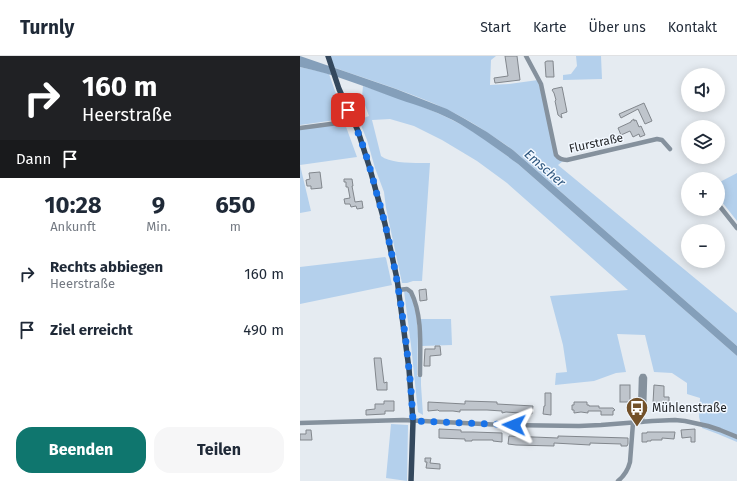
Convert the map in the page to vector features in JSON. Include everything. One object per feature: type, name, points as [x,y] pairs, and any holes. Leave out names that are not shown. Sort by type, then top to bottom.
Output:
[{"type":"main road","points":[[329,57],[339,89],[362,141],[379,199],[398,290],[409,370],[413,421],[412,481]]},
{"type":"street","name":"Flurstraße","points":[[526,56],[541,84],[556,155],[558,158],[567,160],[656,140],[662,140],[670,149]]},
{"type":"street","points":[[300,128],[353,121]]},
{"type":"street","points":[[725,213],[737,228]]},
{"type":"street","points":[[398,290],[407,289],[411,292],[417,308],[420,339],[420,375]]},
{"type":"street","points":[[642,415],[644,412],[644,376],[640,378],[640,412],[642,415],[642,422]]},
{"type":"street","points":[[300,423],[403,420],[510,425],[579,426],[668,420],[685,421],[708,426],[737,437]]},
{"type":"street","points":[[618,481],[629,468],[633,423]]},
{"type":"shaded area","points":[[300,56],[396,89],[447,109],[487,132],[513,150],[737,346],[737,356],[518,164],[482,138],[453,120],[430,110],[338,77],[300,67]]},
{"type":"shaded area","points":[[330,56],[496,56],[491,60],[490,85],[538,80],[556,155],[563,161],[558,165],[737,313],[737,346],[513,150],[481,128],[448,110],[405,92],[333,67]]},
{"type":"shaded area","points":[[576,56],[601,56],[602,79],[563,80],[563,75],[571,74],[577,66]]},
{"type":"shaded area","points":[[300,67],[329,74],[345,116],[343,119],[300,125]]},
{"type":"shaded area","points":[[363,86],[436,112],[460,124],[489,143],[518,164],[737,356],[737,442],[702,428],[699,417],[700,398],[687,394],[687,383],[672,373],[654,372],[645,335],[617,334],[626,372],[616,373],[594,381],[555,385],[556,373],[567,372],[563,345],[550,296],[628,290],[507,183],[477,161],[442,140],[414,126],[390,119],[372,120],[381,156],[385,159],[397,162],[430,163],[422,281],[402,283],[384,192],[360,123],[361,119],[369,116],[362,97]]},
{"type":"shaded area","points":[[345,124],[357,157],[300,165],[300,129]]},
{"type":"shaded area","points":[[300,165],[311,211],[300,213]]},
{"type":"shaded area","points":[[737,173],[737,221],[725,206],[725,179]]},
{"type":"shaded area","points":[[385,257],[392,285],[300,304],[300,267]]},
{"type":"shaded area","points":[[404,291],[411,294],[416,313],[418,333],[417,376],[421,377],[423,415],[418,412]]},
{"type":"shaded area","points":[[420,319],[451,319],[452,345],[422,346]]},
{"type":"shaded area","points":[[391,424],[408,425],[407,481],[386,478]]},
{"type":"building","points":[[505,56],[517,56],[520,80],[495,83],[494,78],[508,76]]},
{"type":"building","points":[[553,61],[554,77],[546,77],[545,62]]},
{"type":"building","points":[[562,87],[567,112],[561,114],[562,118],[558,115],[556,100],[552,90]]},
{"type":"building","points":[[644,103],[652,121],[645,124],[638,109],[621,118],[619,114]]},
{"type":"building","points":[[634,119],[639,127],[641,126],[645,135],[640,137],[639,134],[633,137],[630,131],[621,135],[618,128]]},
{"type":"building","points":[[320,172],[322,188],[311,189],[311,186],[307,186],[306,180],[310,179],[309,173]]},
{"type":"building","points":[[344,179],[352,179],[355,202],[362,201],[363,208],[357,209],[356,206],[351,207],[350,204],[345,204],[344,199],[350,198],[348,187],[346,187],[346,182],[344,182]]},
{"type":"building","points":[[426,289],[427,300],[420,301],[419,290]]},
{"type":"building","points":[[435,346],[440,346],[441,355],[430,356],[430,366],[424,366],[425,349],[435,349]]},
{"type":"building","points":[[374,358],[381,358],[384,383],[387,382],[387,390],[377,390]]},
{"type":"building","points":[[620,385],[630,385],[630,402],[620,402]]},
{"type":"building","points":[[654,385],[664,386],[664,397],[669,397],[669,407],[664,407],[664,403],[653,403]]},
{"type":"building","points":[[545,393],[551,393],[551,415],[543,414],[545,406]]},
{"type":"building","points":[[384,401],[394,401],[394,411],[385,411],[385,414],[366,415],[366,410],[375,409],[375,404],[384,404]]},
{"type":"building","points":[[465,401],[497,402],[497,404],[533,406],[532,414],[502,413],[502,411],[487,410],[460,410],[460,412],[438,410],[428,411],[428,402],[465,404]]},
{"type":"building","points":[[574,402],[587,402],[587,405],[589,406],[613,408],[615,410],[613,411],[613,415],[601,415],[601,411],[574,413],[574,410],[572,410],[572,405],[574,405]]},
{"type":"building","points":[[439,429],[461,430],[461,432],[502,433],[502,442],[493,440],[465,441],[465,439],[439,438]]},
{"type":"building","points":[[695,429],[695,442],[691,442],[691,437],[682,438],[681,430]]},
{"type":"building","points":[[306,430],[311,430],[312,440],[300,440],[300,434],[306,434]]},
{"type":"building","points":[[675,432],[674,439],[662,438],[662,440],[642,442],[642,433]]},
{"type":"building","points":[[509,436],[628,438],[628,444],[627,446],[621,446],[621,444],[590,443],[590,445],[554,443],[554,446],[516,445],[508,444]]},
{"type":"building","points":[[425,458],[431,458],[430,463],[440,464],[440,469],[426,468],[427,462],[425,462]]},
{"type":"place","name":"Mühlenstraße","points":[[637,428]]},
{"type":"route","points":[[348,110],[362,141],[370,168],[385,224],[397,279],[409,370],[413,421],[514,425]]},
{"type":"water label","name":"Emscher","points":[[545,168]]}]
